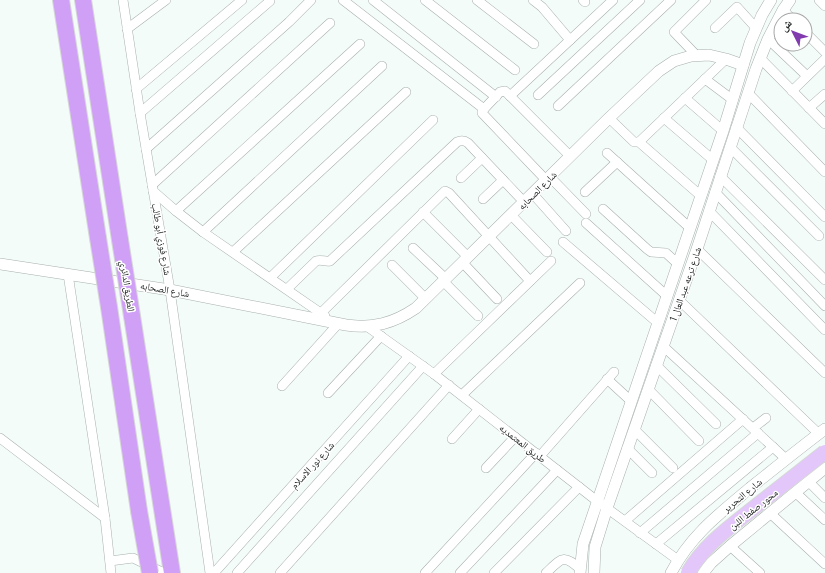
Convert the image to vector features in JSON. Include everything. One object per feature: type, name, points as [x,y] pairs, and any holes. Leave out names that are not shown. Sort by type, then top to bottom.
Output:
[{"type":"highway","points":[[61,0],[150,573]]},
{"type":"highway","name":"الطريق الدائري","points":[[83,0],[172,573]]},
{"type":"main road","name":"محور صفط اللبن","points":[[688,573],[693,564],[707,547],[825,452]]},
{"type":"main road","name":"محور صفط اللبن","points":[[694,573],[712,549],[825,458]]},
{"type":"street","name":"شارع فوزي أبو طالب","points":[[123,0],[136,89],[170,290],[210,573]]},
{"type":"street","points":[[127,29],[166,0]]},
{"type":"street","points":[[136,89],[242,0]]},
{"type":"street","points":[[146,149],[312,0]]},
{"type":"street","points":[[343,0],[483,110]]},
{"type":"street","points":[[373,0],[496,96]]},
{"type":"street","points":[[425,0],[515,70]]},
{"type":"street","points":[[477,0],[534,44]]},
{"type":"street","points":[[533,0],[542,7],[570,40]]},
{"type":"street","points":[[508,94],[614,0]]},
{"type":"street","points":[[538,95],[640,0]]},
{"type":"street","points":[[558,106],[671,0]]},
{"type":"street","points":[[697,56],[674,32],[706,0]]},
{"type":"street","name":"شارع ترعه عبد العال 1","points":[[580,571],[583,544],[723,131],[743,65],[756,28],[771,0]]},
{"type":"street","name":"شارع ترعه عبد العال 1","points":[[594,573],[595,547],[607,508],[697,249],[752,80],[768,40],[783,10],[790,0]]},
{"type":"street","points":[[819,0],[825,6]]},
{"type":"street","points":[[140,113],[270,1]]},
{"type":"street","points":[[715,28],[737,7],[756,28]]},
{"type":"street","points":[[282,386],[334,323],[322,312],[203,232],[176,211],[153,188],[330,23]]},
{"type":"street","points":[[768,40],[807,76]]},
{"type":"street","points":[[813,40],[825,52]]},
{"type":"street","points":[[176,211],[360,44]]},
{"type":"street","name":"شارع الصحابه","points":[[0,264],[170,290],[356,327],[381,325],[399,318],[416,308],[426,299],[570,156],[659,71],[674,61],[691,56],[709,55],[743,65]]},
{"type":"street","points":[[760,58],[825,124]]},
{"type":"street","points":[[639,142],[726,59]]},
{"type":"street","points":[[792,91],[825,59]]},
{"type":"street","points":[[203,232],[382,66]]},
{"type":"street","points":[[740,76],[752,80]]},
{"type":"street","points":[[705,79],[733,100]]},
{"type":"street","points":[[233,252],[406,92]]},
{"type":"street","points":[[570,156],[508,94],[500,92],[483,110],[482,115],[548,178],[586,219],[667,296]]},
{"type":"street","points":[[748,93],[825,172]]},
{"type":"street","points":[[809,108],[825,94]]},
{"type":"street","points":[[685,98],[723,131]]},
{"type":"street","points":[[609,118],[634,142],[639,142],[701,196]]},
{"type":"street","points":[[664,118],[713,160]]},
{"type":"street","points":[[271,277],[432,120]]},
{"type":"street","points":[[736,127],[825,217]]},
{"type":"street","points":[[287,289],[316,261],[330,261],[457,142],[462,140],[468,143],[524,202]]},
{"type":"street","points":[[730,147],[819,236]]},
{"type":"street","points":[[607,152],[690,228]]},
{"type":"street","points":[[461,178],[482,158]]},
{"type":"street","points":[[585,192],[617,162]]},
{"type":"street","points":[[720,176],[825,280]]},
{"type":"street","points":[[484,199],[503,180]]},
{"type":"street","points":[[322,312],[443,192],[448,192],[530,281]]},
{"type":"street","points":[[715,192],[825,306]]},
{"type":"street","points":[[533,194],[566,231]]},
{"type":"street","points":[[603,209],[651,252],[666,253],[678,264]]},
{"type":"street","points":[[709,210],[825,330]]},
{"type":"street","points":[[423,212],[497,299]]},
{"type":"street","points":[[511,215],[547,252]]},
{"type":"street","points":[[564,242],[658,323]]},
{"type":"street","points":[[413,248],[478,316]]},
{"type":"street","points":[[697,249],[825,373]]},
{"type":"street","points":[[434,374],[551,261]]},
{"type":"street","points":[[392,265],[426,299]]},
{"type":"street","points":[[68,274],[105,518],[111,573]]},
{"type":"street","points":[[462,395],[580,283]]},
{"type":"street","points":[[679,300],[822,431]]},
{"type":"street","name":"طريق المعتمديه","points":[[368,327],[449,385],[579,487],[678,560]]},
{"type":"street","points":[[328,393],[381,336]]},
{"type":"street","points":[[663,346],[786,459]]},
{"type":"street","name":"شارع نور الاسلام","points":[[214,573],[409,356]]},
{"type":"street","points":[[656,365],[716,424]]},
{"type":"street","points":[[237,573],[423,366]]},
{"type":"street","points":[[425,573],[538,455],[614,372]]},
{"type":"street","points":[[607,380],[631,401]]},
{"type":"street","points":[[280,573],[449,385]]},
{"type":"street","points":[[648,389],[699,441]]},
{"type":"street","points":[[452,439],[479,409]]},
{"type":"street","points":[[640,533],[756,431],[766,418]]},
{"type":"street","points":[[625,521],[743,419]]},
{"type":"street","points":[[634,429],[673,468]]},
{"type":"street","name":"شارع التحرير","points":[[671,573],[693,539],[713,518],[822,431]]},
{"type":"street","points":[[486,468],[515,437]]},
{"type":"street","points":[[0,438],[105,518]]},
{"type":"street","points":[[656,544],[773,446]]},
{"type":"street","points":[[627,448],[652,473]]},
{"type":"street","points":[[703,573],[711,563],[730,546],[825,468]]},
{"type":"street","points":[[460,573],[557,470]]},
{"type":"street","points":[[808,481],[825,498]]},
{"type":"street","points":[[494,573],[579,487]]},
{"type":"street","points":[[795,492],[825,520]]},
{"type":"street","points":[[770,513],[825,564]]},
{"type":"street","points":[[730,546],[760,573]]},
{"type":"street","points":[[110,561],[132,558],[164,573]]},
{"type":"street","points":[[546,573],[558,561],[564,559],[571,561],[580,571]]},
{"type":"street","points":[[678,560],[694,573]]}]
